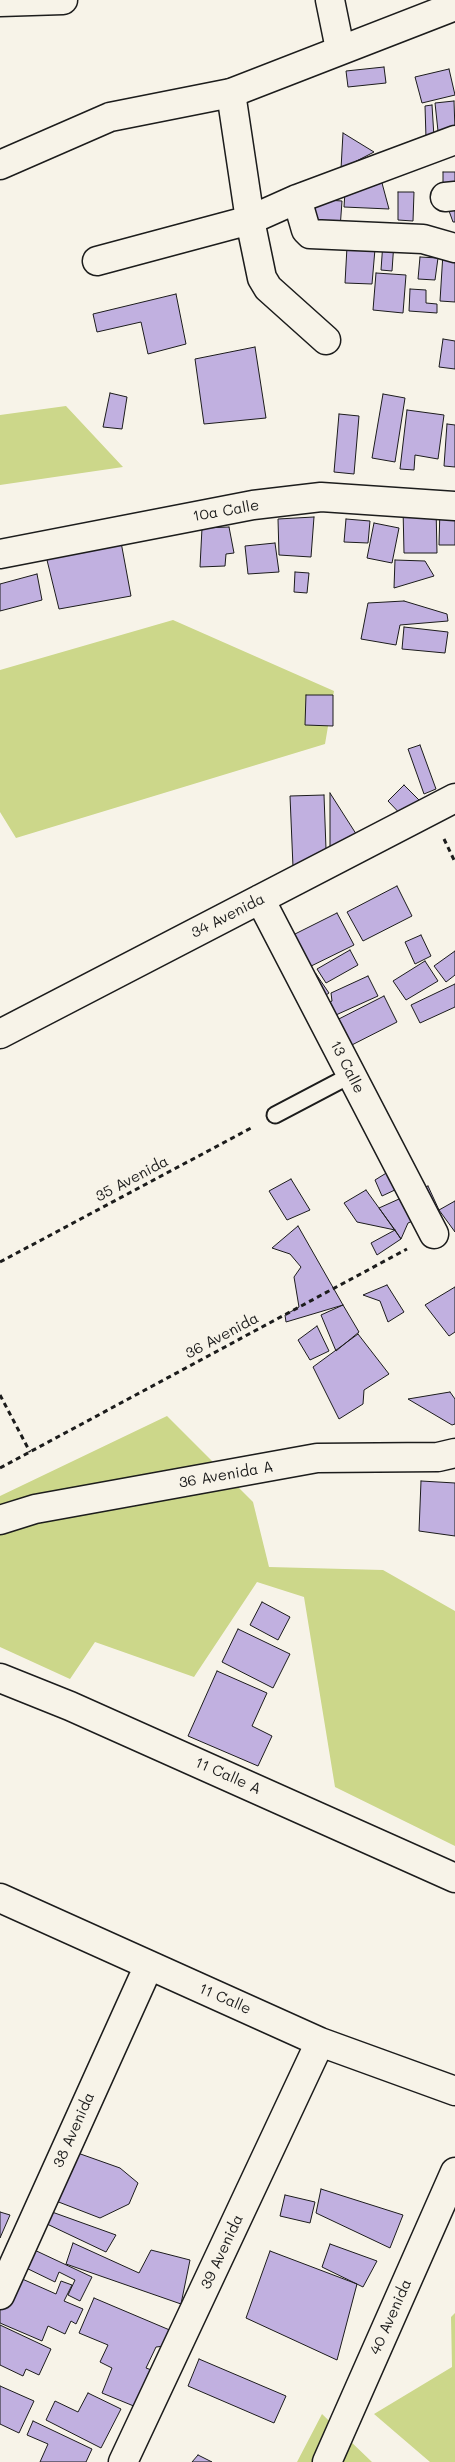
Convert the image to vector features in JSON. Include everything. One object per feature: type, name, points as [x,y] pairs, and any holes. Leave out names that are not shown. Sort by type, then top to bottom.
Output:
[{"type":"street","points":[[0,2],[63,0]]},
{"type":"street","points":[[330,0],[340,49]]},
{"type":"street","points":[[0,165],[110,117],[232,93],[340,49],[455,6]]},
{"type":"street","points":[[232,93],[250,220],[262,278],[268,288],[326,340]]},
{"type":"street","points":[[97,261],[250,220],[297,199],[455,140]]},
{"type":"street","points":[[297,199],[306,230],[310,234],[423,239],[455,248]]},
{"type":"street","name":"10a Calle","points":[[0,554],[253,505],[321,497],[455,506]]},
{"type":"street","name":"34 Avenida","points":[[0,1034],[455,798]]},
{"type":"street","name":"13 Calle","points":[[260,900],[434,1234]]},
{"type":"street","name":"36 Avenida A","points":[[0,1520],[35,1509],[317,1458],[438,1457],[455,1453]]},
{"type":"street","name":"11 Calle A","points":[[0,1678],[70,1706],[455,1878]]},
{"type":"street","name":"11 Calle","points":[[0,1898],[320,2042],[455,2091]]},
{"type":"street","name":"38 Avenida","points":[[0,2295],[149,1965]]},
{"type":"street","name":"39 Avenida","points":[[124,2462],[320,2042]]},
{"type":"street","name":"40 Avenida","points":[[327,2462],[455,2172]]},
{"type":"lane","points":[[275,1115],[351,1075]]},
{"type":"path","name":"35 Avenida","points":[[0,1262],[275,1115]]},
{"type":"path","name":"36 Avenida","points":[[0,1468],[434,1234]]},
{"type":"path","points":[[0,1395],[30,1452]]},
{"type":"green space","points":[[66,406],[123,467],[0,485],[0,415]]},
{"type":"green space","points":[[173,620],[334,691],[325,744],[16,838],[0,812],[0,670]]},
{"type":"green space","points":[[167,1416],[253,1502],[269,1567],[383,1570],[455,1611],[455,1846],[335,1787],[304,1597],[257,1582],[194,1677],[95,1642],[70,1679],[0,1647],[0,1496]]},
{"type":"green space","points":[[455,2313],[455,2462],[430,2462],[374,2414],[452,2367],[451,2317]]},
{"type":"green space","points":[[322,2414],[372,2462],[297,2462]]},
{"type":"building","points":[[384,67],[386,83],[348,87],[346,71]]},
{"type":"building","points":[[449,69],[455,95],[422,103],[415,77]]},
{"type":"building","points":[[454,101],[455,130],[438,131],[435,103]]},
{"type":"building","points":[[432,105],[434,137],[426,138],[425,106]]},
{"type":"building","points":[[343,133],[374,152],[341,169]]},
{"type":"building","points":[[443,172],[455,172],[455,189],[443,189]]},
{"type":"building","points":[[382,183],[389,209],[344,207],[345,192]]},
{"type":"building","points":[[398,192],[414,192],[413,221],[398,220]]},
{"type":"building","points":[[312,199],[342,201],[340,229],[309,226]]},
{"type":"building","points":[[455,205],[455,222],[453,222],[448,208]]},
{"type":"building","points":[[383,242],[394,242],[392,271],[381,270]]},
{"type":"building","points":[[347,247],[375,249],[372,284],[345,283]]},
{"type":"building","points":[[443,253],[455,258],[455,302],[440,301]]},
{"type":"building","points":[[420,257],[438,258],[435,280],[418,279]]},
{"type":"building","points":[[376,273],[406,275],[403,313],[373,310]]},
{"type":"building","points":[[410,289],[426,290],[426,303],[437,304],[437,313],[409,311]]},
{"type":"building","points":[[176,294],[186,344],[148,354],[141,322],[97,332],[93,314]]},
{"type":"building","points":[[443,339],[455,341],[455,369],[439,367]]},
{"type":"building","points":[[255,347],[266,418],[204,424],[195,359]]},
{"type":"building","points":[[110,393],[127,397],[122,429],[103,427]]},
{"type":"building","points":[[383,394],[405,398],[395,462],[372,458]]},
{"type":"building","points":[[407,410],[444,415],[438,459],[415,455],[414,470],[400,469]]},
{"type":"building","points":[[339,414],[359,416],[354,474],[334,472]]},
{"type":"building","points":[[447,424],[455,425],[455,467],[444,466]]},
{"type":"building","points":[[436,507],[437,553],[404,553],[403,508]]},
{"type":"building","points":[[440,508],[455,508],[455,545],[439,545]]},
{"type":"building","points":[[314,517],[311,557],[279,555],[278,519]]},
{"type":"building","points":[[346,519],[370,521],[368,543],[344,542]]},
{"type":"building","points":[[374,523],[399,528],[392,563],[367,558]]},
{"type":"building","points":[[229,527],[234,553],[226,554],[225,566],[200,567],[202,528]]},
{"type":"building","points":[[121,542],[131,596],[59,609],[46,556]]},
{"type":"building","points":[[275,543],[279,572],[248,574],[245,546]]},
{"type":"building","points":[[395,560],[425,561],[434,576],[394,588]]},
{"type":"building","points":[[295,572],[309,573],[307,593],[294,592]]},
{"type":"building","points":[[37,574],[42,600],[0,611],[0,584]]},
{"type":"building","points":[[404,601],[447,614],[448,621],[400,625],[396,645],[361,639],[368,603]]},
{"type":"building","points":[[404,627],[448,632],[445,653],[402,649]]},
{"type":"building","points":[[306,695],[333,695],[333,726],[305,725]]},
{"type":"building","points":[[420,745],[436,789],[424,794],[408,749]]},
{"type":"building","points":[[404,785],[423,804],[406,820],[388,801]]},
{"type":"building","points":[[330,793],[360,840],[330,858]]},
{"type":"building","points":[[324,795],[326,849],[293,867],[290,796]]},
{"type":"building","points":[[397,886],[412,916],[363,941],[347,912]]},
{"type":"building","points":[[337,913],[354,945],[301,971],[289,937]]},
{"type":"building","points":[[421,935],[431,956],[415,964],[405,942]]},
{"type":"building","points":[[350,950],[358,965],[326,983],[317,969]]},
{"type":"building","points":[[455,951],[455,975],[446,982],[434,966]]},
{"type":"building","points":[[425,961],[438,981],[406,1000],[393,981]]},
{"type":"building","points":[[316,974],[329,993],[317,1001],[307,979]]},
{"type":"building","points":[[368,976],[378,996],[327,1019],[321,1007],[332,1001],[331,993]]},
{"type":"building","points":[[455,984],[455,1007],[420,1023],[411,1005]]},
{"type":"building","points":[[384,996],[397,1022],[342,1050],[329,1024]]},
{"type":"building","points":[[388,1172],[397,1189],[382,1196],[375,1180]]},
{"type":"building","points":[[291,1179],[310,1210],[287,1220],[269,1191]]},
{"type":"building","points":[[428,1186],[439,1210],[408,1223],[401,1239],[379,1208]]},
{"type":"building","points":[[366,1190],[395,1230],[357,1222],[344,1203]]},
{"type":"building","points":[[455,1201],[455,1232],[439,1210]]},
{"type":"building","points":[[298,1226],[343,1305],[286,1322],[285,1315],[299,1307],[294,1277],[301,1267],[290,1254],[272,1248]]},
{"type":"building","points":[[395,1230],[401,1239],[377,1255],[371,1243]]},
{"type":"building","points":[[387,1285],[404,1312],[388,1322],[380,1301],[363,1295]]},
{"type":"building","points":[[455,1287],[455,1332],[449,1336],[425,1305]]},
{"type":"building","points":[[343,1305],[359,1332],[336,1351],[321,1315]]},
{"type":"building","points":[[317,1326],[329,1351],[310,1360],[298,1340]]},
{"type":"building","points":[[358,1334],[389,1374],[364,1390],[363,1404],[339,1419],[313,1367]]},
{"type":"building","points":[[450,1392],[455,1399],[455,1424],[452,1425],[408,1399]]},
{"type":"building","points":[[421,1481],[455,1483],[455,1536],[419,1531]]},
{"type":"building","points":[[262,1602],[290,1617],[278,1640],[250,1625]]},
{"type":"building","points":[[238,1629],[290,1654],[273,1688],[222,1662]]},
{"type":"building","points":[[217,1671],[267,1693],[252,1726],[272,1736],[258,1766],[188,1736]]},
{"type":"building","points":[[72,2151],[120,2168],[138,2183],[129,2204],[100,2218],[56,2201]]},
{"type":"building","points":[[321,2189],[403,2215],[390,2248],[316,2213]]},
{"type":"building","points":[[285,2195],[315,2202],[310,2223],[280,2216]]},
{"type":"building","points":[[0,2212],[10,2215],[0,2238]]},
{"type":"building","points":[[52,2212],[116,2235],[106,2252],[47,2224]]},
{"type":"building","points":[[73,2243],[139,2273],[151,2250],[190,2260],[181,2304],[66,2264]]},
{"type":"building","points":[[330,2244],[377,2261],[363,2287],[322,2267]]},
{"type":"building","points":[[28,2247],[92,2277],[80,2301],[68,2295],[75,2280],[59,2272],[55,2282],[20,2265]]},
{"type":"building","points":[[270,2251],[357,2284],[337,2360],[246,2318]]},
{"type":"building","points":[[20,2278],[56,2294],[61,2281],[72,2285],[64,2301],[83,2309],[76,2324],[71,2321],[65,2334],[48,2326],[42,2341],[0,2323],[0,2302]]},
{"type":"building","points":[[94,2298],[172,2331],[165,2346],[156,2347],[146,2368],[157,2372],[141,2409],[102,2393],[112,2368],[100,2362],[108,2345],[79,2333]]},
{"type":"building","points":[[0,2325],[51,2349],[39,2375],[26,2369],[23,2376],[0,2365]]},
{"type":"building","points":[[199,2359],[286,2396],[274,2423],[188,2386]]},
{"type":"building","points":[[0,2386],[34,2401],[19,2433],[0,2424]]},
{"type":"building","points":[[88,2393],[121,2409],[101,2448],[46,2420],[55,2401],[78,2412]]},
{"type":"building","points":[[33,2421],[92,2449],[86,2462],[40,2462],[48,2444],[27,2435]]},
{"type":"building","points":[[198,2455],[212,2462],[192,2462]]}]
